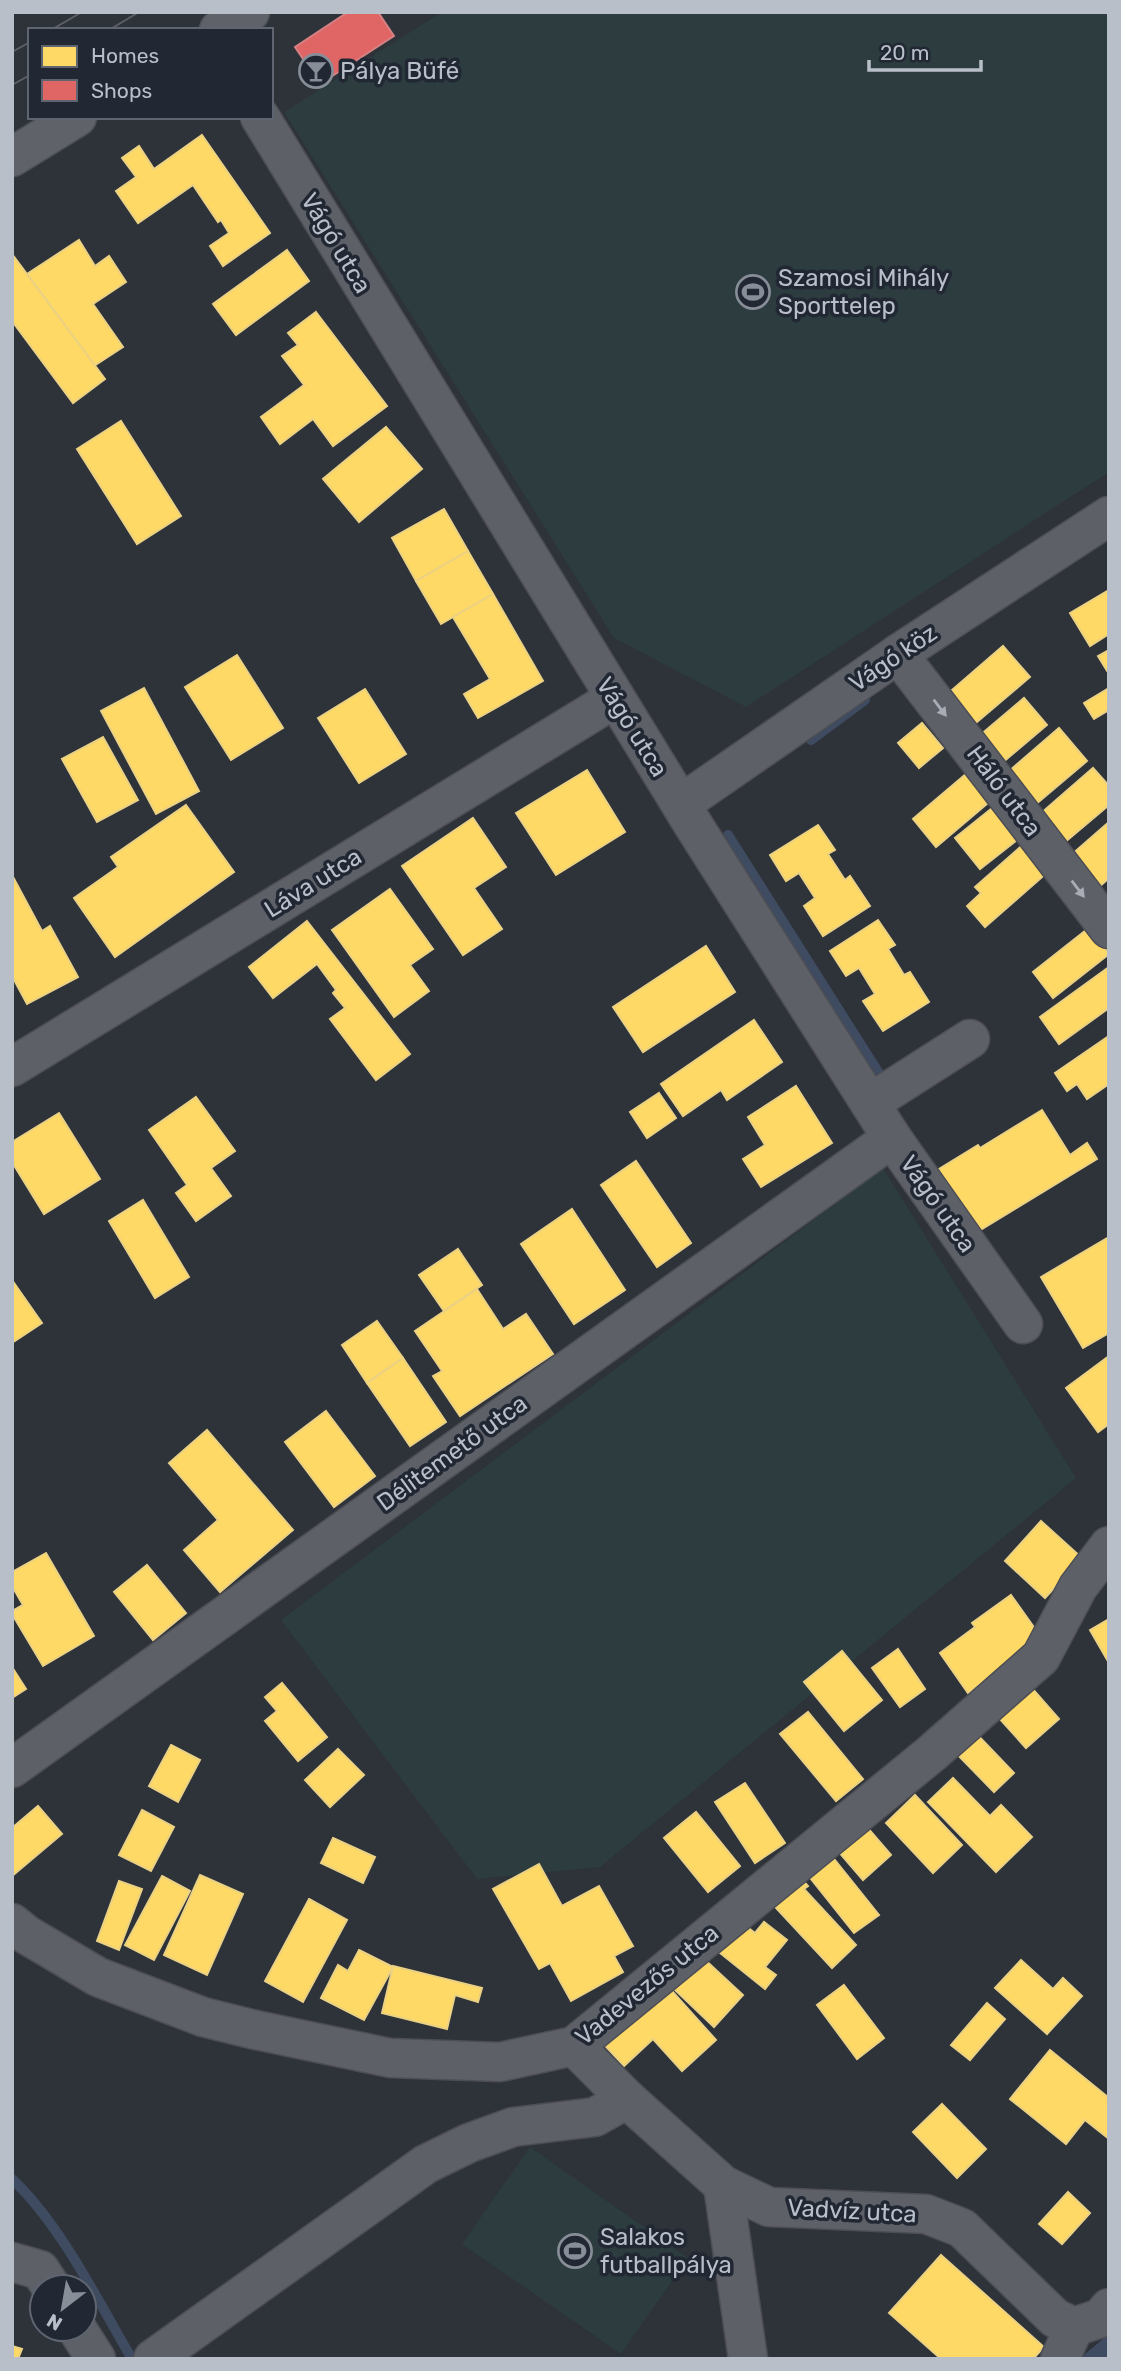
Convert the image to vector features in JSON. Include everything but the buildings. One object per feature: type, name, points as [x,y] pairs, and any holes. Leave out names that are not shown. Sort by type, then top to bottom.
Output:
[{"type":"main road","points":[[222,28],[250,12]]},
{"type":"main road","points":[[13,156],[73,119]]},
{"type":"street","name":"Vágó utca","points":[[261,119],[614,699],[892,1138],[1023,1324]]},
{"type":"street","name":"Vágó köz","points":[[681,804],[898,654],[1109,516]]},
{"type":"street","name":"Háló utca","points":[[898,654],[1109,929]]},
{"type":"street","name":"Láva utca","points":[[12,1067],[614,699]]},
{"type":"street","points":[[870,1103],[970,1039]]},
{"type":"street","name":"Délitemető utca","points":[[12,1768],[892,1138]]},
{"type":"street","name":"Vadevezős utca","points":[[12,1923],[27,1935],[98,1977],[191,2013],[256,2030],[404,2058],[500,2062],[574,2046],[932,1753],[1041,1657],[1078,1587],[1109,1546]]},
{"type":"street","name":"Vadvíz utca","points":[[574,2046],[627,2099],[723,2185],[769,2207],[926,2214],[962,2228],[1055,2318],[1067,2343]]},
{"type":"street","points":[[162,2353],[426,2164],[469,2143],[513,2127],[595,2117],[627,2099]]},
{"type":"street","points":[[723,2185],[748,2359]]},
{"type":"street","points":[[12,2262],[40,2270],[42,2273]]},
{"type":"street","points":[[1067,2343],[1101,2318],[1109,2308]]},
{"type":"street","points":[[86,2343],[96,2359]]},
{"type":"shaded area","name":"Szamosi Mihály Sporttelep","points":[[442,12],[1109,12],[1109,472],[746,707],[614,638],[284,112]]},
{"type":"shaded area","points":[[883,1168],[1076,1478],[600,1867],[477,1879],[281,1620]]},
{"type":"shaded area","name":"Salakos futballpálya","points":[[530,2147],[688,2258],[621,2354],[462,2244]]},
{"type":"water","points":[[1109,2334],[1109,2359],[1079,2359]]},
{"type":"waterway","points":[[811,740],[865,700]]},
{"type":"waterway","points":[[728,835],[880,1075]]},
{"type":"waterway","points":[[12,2179],[47,2218],[63,2241],[132,2359]]},
{"type":"tram line","points":[[54,28],[82,12]]},
{"type":"tram line","points":[[112,28],[139,12]]},
{"type":"tram line","points":[[12,52],[28,43]]},
{"type":"tram line","points":[[12,85],[28,76]]},
{"type":"place","name":"Pálya Büfé","points":[[316,71]]},
{"type":"place","name":"Szamosi Mihály Sporttelep","points":[[753,292]]},
{"type":"place","name":"Salakos futballpálya","points":[[575,2251]]}]
